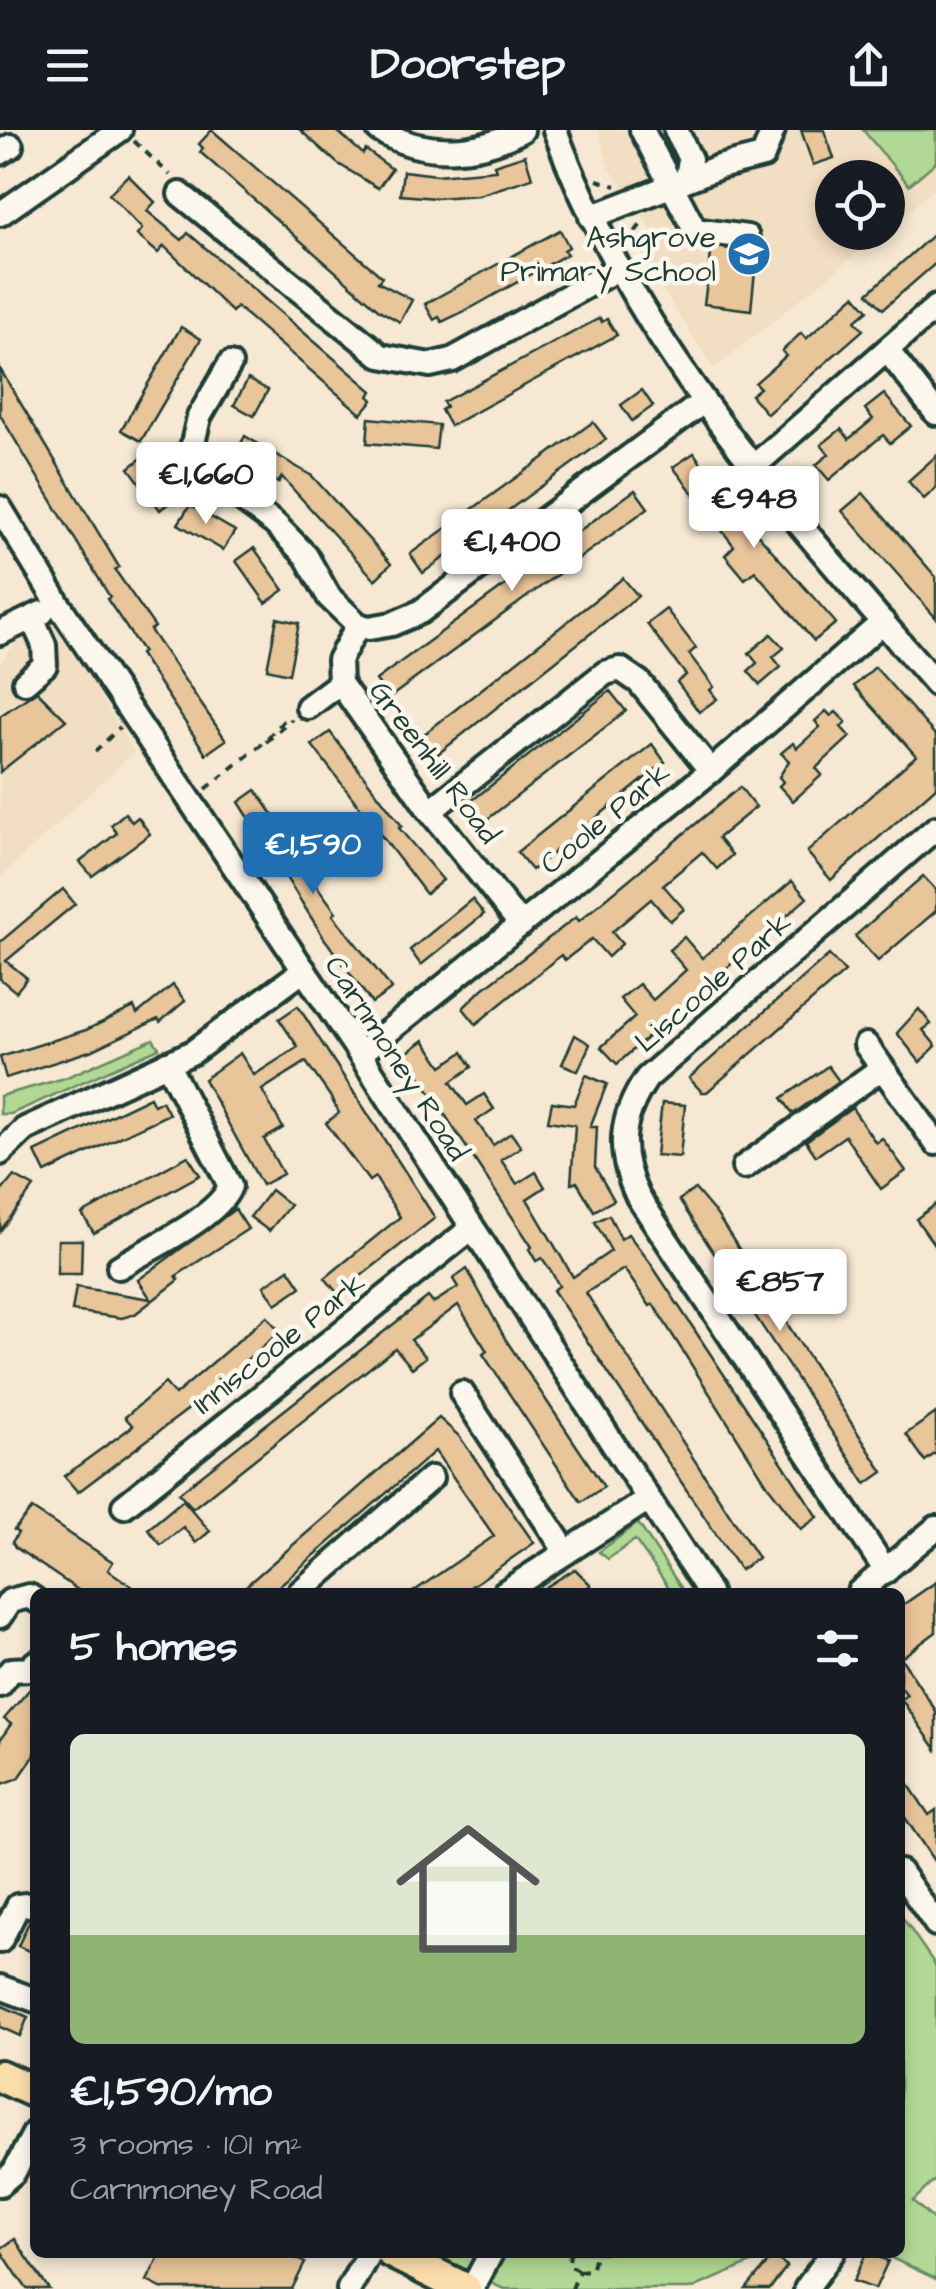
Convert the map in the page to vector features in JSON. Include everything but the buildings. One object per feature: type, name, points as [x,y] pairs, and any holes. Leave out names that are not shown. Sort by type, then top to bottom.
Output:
[{"type":"main road","points":[[0,2076],[30,2090]]},
{"type":"main road","points":[[403,2258],[468,2289]]},
{"type":"street","points":[[379,130],[397,140],[428,148],[468,150],[522,130]]},
{"type":"street","points":[[555,130],[591,217],[627,267],[704,402],[936,684]]},
{"type":"street","points":[[642,130],[679,182],[695,230],[747,237]]},
{"type":"street","points":[[676,130],[690,159],[679,182]]},
{"type":"street","points":[[591,217],[679,182],[763,156],[773,130]]},
{"type":"street","points":[[1,211],[127,135]]},
{"type":"street","points":[[180,194],[358,341],[402,362],[430,365],[452,360],[627,267]]},
{"type":"street","points":[[753,466],[936,307]]},
{"type":"street","points":[[887,350],[936,413]]},
{"type":"street","points":[[230,364],[199,417],[192,448],[201,468],[276,524],[306,556],[328,596],[358,625],[369,628],[392,624],[420,612],[704,402]]},
{"type":"street","name":"Carnmoney Road","points":[[3,519],[360,1054],[706,1588]]},
{"type":"street","points":[[0,633],[17,622],[33,621],[57,602]]},
{"type":"street","points":[[26,682],[45,665],[44,645],[33,621]]},
{"type":"street","name":"Coole Park","points":[[360,1054],[711,771],[882,622]]},
{"type":"street","name":"Greenhill Road","points":[[358,625],[339,660],[340,683],[430,810],[522,925]]},
{"type":"street","points":[[430,810],[604,673],[620,669],[639,682],[711,771]]},
{"type":"street","points":[[299,711],[340,683]]},
{"type":"street","name":"Liscoole Park","points":[[886,1571],[638,1197],[626,1172],[622,1147],[632,1100],[647,1078],[936,828]]},
{"type":"street","points":[[3,1143],[214,1038],[304,970]]},
{"type":"street","points":[[866,1045],[936,1143]]},
{"type":"street","points":[[120,1266],[207,1212],[226,1198],[230,1186],[167,1063]]},
{"type":"street","points":[[744,1167],[882,1068]]},
{"type":"street","name":"Inniscoole Park","points":[[124,1506],[472,1228]]},
{"type":"street","points":[[462,1393],[566,1552]]},
{"type":"street","points":[[312,1588],[431,1478]]},
{"type":"street","points":[[511,1588],[646,1500]]},
{"type":"street","points":[[864,1588],[936,1528]]},
{"type":"street","points":[[0,1616],[10,1601],[30,1597]]},
{"type":"street","points":[[0,1685],[11,1670],[30,1670]]},
{"type":"street","points":[[905,1879],[936,1924]]},
{"type":"street","points":[[0,1941],[18,1906],[30,1905]]},
{"type":"street","points":[[0,1987],[30,1998]]},
{"type":"street","points":[[0,2184],[30,2142]]},
{"type":"street","points":[[1,2146],[23,2156]]},
{"type":"street","points":[[349,2289],[366,2258]]},
{"type":"street","points":[[468,2289],[489,2258]]},
{"type":"street","points":[[806,2289],[829,2258]]},
{"type":"path","points":[[127,135],[166,166],[180,194]]},
{"type":"path","points":[[592,178],[616,186]]},
{"type":"path","points":[[627,267],[633,235],[645,219]]},
{"type":"path","points":[[262,744],[299,711]]},
{"type":"path","points":[[191,801],[299,711]]},
{"type":"path","points":[[94,752],[133,715]]},
{"type":"path","points":[[569,2258],[569,2264],[579,2271],[591,2270],[594,2258]]},
{"type":"path","points":[[572,2289],[579,2271]]},
{"type":"shaded area","name":"Ashgrove Primary School","points":[[598,130],[936,130],[936,188],[905,214],[905,160],[815,160],[815,250],[861,250],[714,369],[643,260],[643,248],[652,231],[635,199],[609,168]]},
{"type":"shaded area","points":[[56,622],[134,752],[0,878],[0,663],[17,641]]},
{"type":"shaded area","points":[[570,1550],[594,1588],[511,1588]]},
{"type":"green space","points":[[863,130],[936,130],[936,162],[909,185],[905,180],[905,160],[888,160]]},
{"type":"green space","points":[[153,1039],[159,1048],[11,1114],[0,1114],[0,1096],[65,1078]]},
{"type":"green space","points":[[638,1523],[681,1588],[669,1588],[635,1540],[608,1559],[599,1552]]},
{"type":"green space","points":[[905,1921],[936,1966],[936,2179],[913,2201],[936,2222],[936,2279],[892,2258],[905,2258]]},
{"type":"green space","points":[[433,2258],[762,2258],[691,2289],[504,2289]]},
{"type":"place","name":"Ashgrove Primary School","points":[[749,254]]}]
